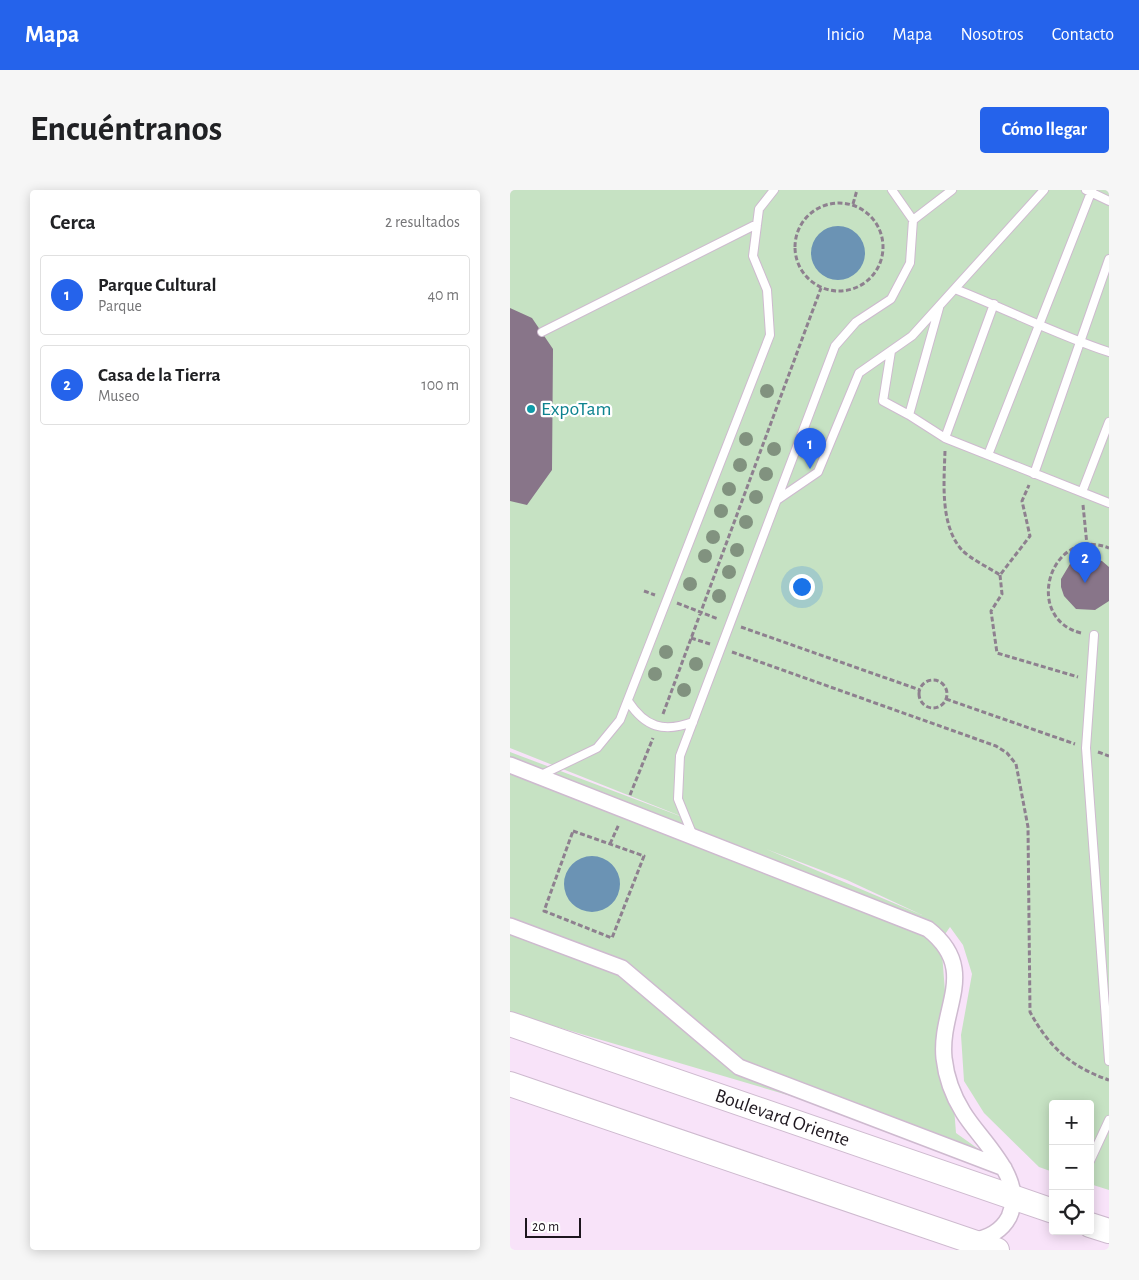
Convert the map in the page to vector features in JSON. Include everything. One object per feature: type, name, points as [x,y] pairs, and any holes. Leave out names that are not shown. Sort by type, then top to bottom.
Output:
[{"type":"main road","name":"Boulevard Oriente","points":[[510,1024],[1049,1210]]},
{"type":"main road","points":[[510,1084],[997,1250]]},
{"type":"main road","points":[[1094,1225],[1109,1231]]},
{"type":"street","points":[[510,764],[693,838],[928,928],[938,936],[954,965],[956,984],[944,1034],[946,1071],[962,1111],[1004,1168],[1014,1197],[1012,1210],[1006,1223],[984,1239],[971,1241]]},
{"type":"street","points":[[510,926],[622,968],[739,1067],[1004,1168]]},
{"type":"lane","points":[[539,776],[597,748],[620,720],[628,701],[770,335],[767,290],[753,256],[759,209],[774,190]]},
{"type":"lane","points":[[693,838],[678,799],[680,756],[692,722],[835,346],[856,322],[891,299],[910,263],[912,220],[892,190]]},
{"type":"lane","points":[[912,220],[952,190]]},
{"type":"lane","points":[[776,500],[818,472],[859,372],[912,336],[1044,190]]},
{"type":"lane","points":[[988,455],[1090,191],[1109,201]]},
{"type":"lane","points":[[542,332],[757,224]]},
{"type":"lane","points":[[1034,474],[1109,259]]},
{"type":"lane","points":[[955,289],[1040,323],[1080,343],[1109,352]]},
{"type":"lane","points":[[909,415],[940,304]]},
{"type":"lane","points":[[945,438],[994,304]]},
{"type":"lane","points":[[891,351],[883,402],[909,415],[945,438],[1109,503]]},
{"type":"lane","points":[[1082,492],[1109,422]]},
{"type":"lane","points":[[1094,635],[1086,748],[1109,1061]]},
{"type":"lane","points":[[628,701],[636,714],[648,723],[678,728],[692,722]]},
{"type":"lane","points":[[1094,1152],[1109,1120]]},
{"type":"path","points":[[853,204],[857,190]]},
{"type":"path","points":[[838,202],[853,204],[866,211],[876,221],[882,234],[884,248],[881,263],[874,276],[863,285],[850,290],[836,292],[822,288],[809,280],[797,260],[795,238],[801,224],[810,213],[823,205],[838,202]]},
{"type":"path","points":[[610,844],[658,726],[822,288]]},
{"type":"path","points":[[945,438],[944,486],[949,527],[961,549],[1000,575]]},
{"type":"path","points":[[1034,474],[1022,501],[1030,536],[1000,575],[1002,594],[991,611],[997,653],[1091,681]]},
{"type":"path","points":[[1082,492],[1087,544]]},
{"type":"path","points":[[1094,635],[1079,633],[1065,626],[1055,614],[1048,600],[1048,585],[1052,570],[1060,558],[1072,549],[1087,544],[1109,548]]},
{"type":"path","points":[[644,591],[920,690]]},
{"type":"path","points":[[691,638],[996,746],[1007,753],[1016,764],[1028,827],[1030,1012],[1041,1032],[1068,1060],[1084,1072],[1109,1080]]},
{"type":"path","points":[[927,682],[940,682],[946,688],[946,699],[938,707],[929,708],[922,702],[920,690],[927,682]]},
{"type":"path","points":[[946,699],[1109,756]]},
{"type":"path","points":[[573,831],[610,844],[644,856],[612,938],[544,911],[573,831]]},
{"type":"green space","points":[[510,190],[1109,190],[1109,1190],[1094,1185],[1094,1100],[1049,1100],[1049,1171],[1039,1167],[984,1113],[964,1081],[961,1035],[972,974],[963,945],[950,927],[941,940],[956,1133],[984,1153],[510,1013],[510,752],[693,821],[510,748]],"holes":[[[766,849],[847,880],[922,915]]]},
{"type":"water","points":[[838,226],[848,228],[857,234],[863,243],[865,253],[863,263],[857,272],[848,278],[838,280],[828,278],[819,272],[813,263],[811,253],[813,243],[819,234],[828,228]]},
{"type":"water","points":[[592,856],[607,861],[615,869],[620,884],[615,899],[607,907],[592,912],[577,907],[569,899],[564,884],[569,869],[577,861]]},
{"type":"building","name":"ExpoTam","points":[[510,308],[532,318],[553,349],[552,470],[527,505],[510,501]]},
{"type":"building","points":[[1086,557],[1102,561],[1109,567],[1109,601],[1095,610],[1076,609],[1064,596],[1061,587],[1061,579],[1070,564]]},
{"type":"place","name":"ExpoTam","points":[[531,409]]},
{"type":"place","name":"Parque Cultural","points":[[810,469]]},
{"type":"place","name":"Casa de la Tierra","points":[[1085,583]]}]
